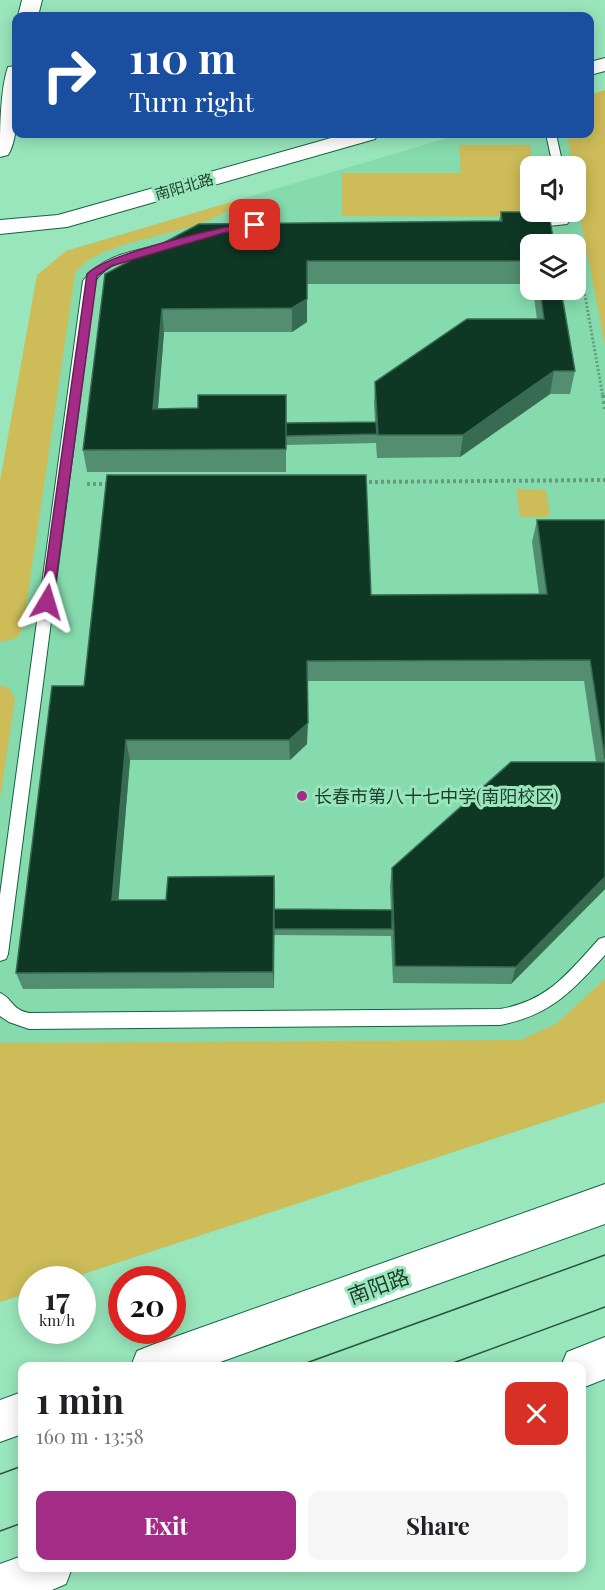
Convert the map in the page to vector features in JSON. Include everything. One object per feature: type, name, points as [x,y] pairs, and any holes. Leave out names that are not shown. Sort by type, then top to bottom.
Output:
[{"type":"main road","points":[[0,150],[12,92]]},
{"type":"main road","name":"南阳路","points":[[163,1362],[605,1204]]},
{"type":"main road","points":[[586,1365],[605,1358]]},
{"type":"main road","points":[[0,1421],[18,1414]]},
{"type":"main road","points":[[0,1587],[39,1572]]},
{"type":"street","name":"南阳北路","points":[[0,227],[59,222],[353,138]]},
{"type":"lane","points":[[552,138],[556,156]]},
{"type":"lane","points":[[520,225],[552,225],[557,222]]},
{"type":"lane","points":[[0,954],[92,274],[107,264],[176,243]]},
{"type":"lane","points":[[0,1000],[4,1011],[29,1021],[500,1017],[528,1013],[552,999],[605,944]]},
{"type":"path","points":[[570,222],[574,231],[605,409]]},
{"type":"path","points":[[357,482],[605,480]]},
{"type":"path","points":[[62,484],[110,484]]},
{"type":"shaded area","name":"长春市第八十七中学(南阳校区)","points":[[605,90],[605,1102],[96,1270],[96,1266],[18,1266],[18,1296],[0,1302],[0,489],[66,251],[447,138],[594,138],[594,94]]},
{"type":"shaded area","points":[[605,90],[605,345],[586,248],[586,234],[583,234],[581,222],[586,222],[586,156],[571,156],[568,138],[594,138],[594,94]]},
{"type":"shaded area","points":[[459,145],[530,145],[532,156],[520,156],[520,217],[342,216],[342,173],[461,173]]},
{"type":"shaded area","points":[[238,200],[239,202],[222,214],[201,223],[105,252],[87,261],[75,274],[23,628],[17,638],[0,642],[0,481],[37,275],[66,251]]},
{"type":"shaded area","points":[[516,489],[546,490],[550,514],[544,517],[520,517]]},
{"type":"shaded area","points":[[0,685],[9,688],[15,699],[0,799]]},
{"type":"shaded area","points":[[605,979],[605,1102],[96,1270],[96,1266],[18,1266],[18,1296],[0,1302],[0,1043],[520,1040],[556,1024]]},
{"type":"building","points":[[501,212],[520,212],[520,222],[550,222],[552,234],[520,234],[520,261],[307,261],[307,299],[292,308],[162,309],[153,409],[198,408],[198,395],[286,395],[286,449],[83,450],[105,274],[199,224],[502,221]]},
{"type":"building","points":[[541,300],[563,300],[575,371],[554,371],[463,435],[378,435],[375,382],[467,319],[544,319]]},
{"type":"building","points":[[376,422],[377,434],[286,436],[286,423]]},
{"type":"building","points":[[107,475],[366,475],[371,595],[547,594],[537,520],[605,520],[605,759],[590,660],[307,661],[308,723],[289,740],[126,740],[112,900],[166,900],[168,877],[274,876],[273,972],[16,973],[52,686],[84,686]]},
{"type":"building","points":[[511,762],[605,762],[605,877],[516,967],[395,966],[392,868]]},
{"type":"building","points":[[274,909],[392,910],[392,929],[274,929]]},
{"type":"tram line","points":[[309,1362],[605,1255]]},
{"type":"tram line","points":[[456,1362],[605,1307]]},
{"type":"tram line","points":[[0,1474],[18,1467]]},
{"type":"tram line","points":[[0,1531],[18,1524]]},
{"type":"place","name":"长春市第八十七中学(南阳校区)","points":[[302,796]]},
{"type":"route","points":[[47,602],[89,280],[92,274],[107,264],[237,226],[255,225]]}]
